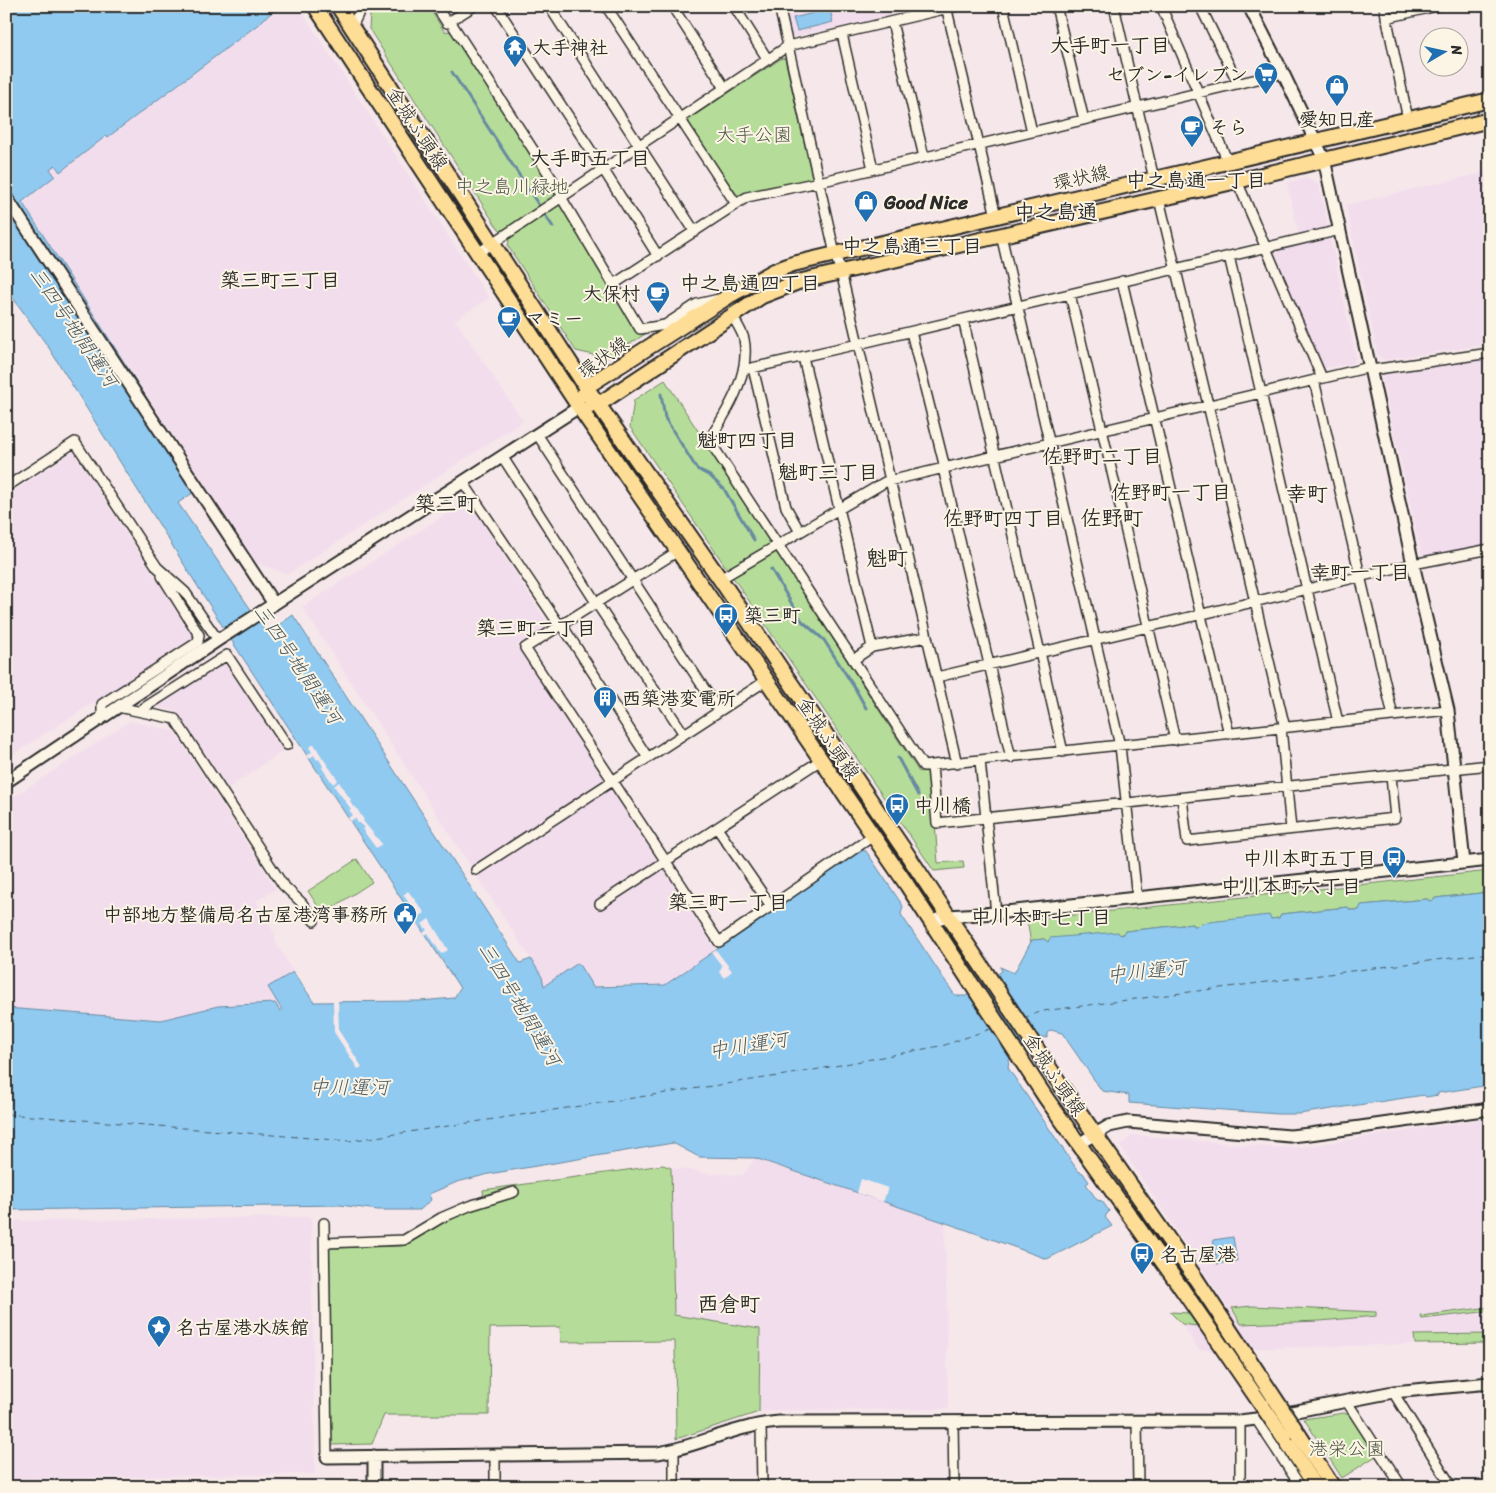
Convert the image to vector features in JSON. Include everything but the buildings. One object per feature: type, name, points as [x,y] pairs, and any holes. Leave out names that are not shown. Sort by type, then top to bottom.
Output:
[{"type":"main road","name":"金城ふ頭線","points":[[315,6],[579,407],[931,921],[1046,1098],[1080,1143],[1182,1289],[1316,1487]]},
{"type":"main road","name":"金城ふ頭線","points":[[338,6],[586,387],[720,579],[1064,1090],[1196,1279],[1333,1487]]},
{"type":"main road","name":"環状線","points":[[1490,100],[835,254],[774,271],[729,296],[586,387],[579,407],[599,404],[732,315],[762,296],[779,288],[1490,120]]},
{"type":"street","points":[[352,27],[362,6]]},
{"type":"street","points":[[436,6],[447,23],[474,6]]},
{"type":"street","points":[[496,6],[658,256]]},
{"type":"street","points":[[549,6],[695,232]]},
{"type":"street","points":[[606,6],[736,204]]},
{"type":"street","points":[[672,6],[724,88]]},
{"type":"street","points":[[734,6],[768,60]]},
{"type":"street","points":[[779,6],[835,254],[841,272],[957,764]]},
{"type":"street","points":[[478,253],[788,46],[957,6]]},
{"type":"street","points":[[1003,6],[1032,132]]},
{"type":"street","points":[[1056,6],[1084,120]]},
{"type":"street","points":[[1114,6],[1154,179]]},
{"type":"street","points":[[1161,6],[1228,162]]},
{"type":"street","points":[[1200,6],[1238,84]]},
{"type":"street","points":[[1249,6],[1324,159],[1413,564],[1448,710],[1464,863]]},
{"type":"street","points":[[1384,6],[1408,118]]},
{"type":"street","points":[[1386,18],[1437,6]]},
{"type":"street","points":[[947,7],[996,216]]},
{"type":"street","points":[[450,21],[562,196],[640,329],[665,325],[697,304],[729,296]]},
{"type":"street","points":[[892,22],[924,157]]},
{"type":"street","points":[[842,34],[873,169]]},
{"type":"street","points":[[614,284],[747,198],[1283,73]]},
{"type":"street","points":[[1237,181],[1266,247],[1318,379],[1360,577],[1393,716]]},
{"type":"street","points":[[6,197],[274,604]]},
{"type":"street","points":[[1159,198],[1283,728],[1291,829]]},
{"type":"street","points":[[743,370],[912,332],[1340,230]]},
{"type":"street","points":[[1001,235],[1120,746],[1137,898]]},
{"type":"street","points":[[1229,256],[1338,722]]},
{"type":"street","points":[[1122,281],[1229,734]]},
{"type":"street","points":[[1070,294],[1175,740]]},
{"type":"street","points":[[732,315],[744,338],[743,370],[727,412],[709,440],[922,766],[957,764],[1448,710]]},
{"type":"street","points":[[962,319],[1063,752]]},
{"type":"street","points":[[912,332],[1011,758]]},
{"type":"street","points":[[720,579],[885,482],[1318,379],[1370,368],[1490,353]]},
{"type":"street","points":[[803,357],[872,647]]},
{"type":"street","points":[[753,368],[786,507],[800,532]]},
{"type":"street","points":[[6,782],[218,640],[579,407]]},
{"type":"street","points":[[538,434],[719,711]]},
{"type":"street","points":[[6,488],[75,442],[199,635],[198,642],[102,704],[102,718]]},
{"type":"street","points":[[502,456],[684,734]]},
{"type":"street","points":[[463,482],[648,758]]},
{"type":"street","points":[[937,677],[1413,564],[1490,549]]},
{"type":"street","points":[[678,552],[598,604],[525,648],[719,942],[873,836]]},
{"type":"street","points":[[157,567],[184,592],[218,640]]},
{"type":"street","points":[[853,660],[872,647],[927,637]]},
{"type":"street","points":[[139,712],[227,655],[288,745]]},
{"type":"street","points":[[476,870],[767,680]]},
{"type":"street","points":[[118,707],[175,720],[283,885],[302,902],[314,921]]},
{"type":"street","points":[[600,904],[821,760]]},
{"type":"street","points":[[980,761],[996,913]]},
{"type":"street","points":[[932,766],[938,823],[1490,765]]},
{"type":"street","points":[[1182,798],[1187,841],[1395,818],[1391,776]]},
{"type":"street","points":[[717,828],[771,906]]},
{"type":"street","points":[[931,921],[948,916],[996,913],[1490,860]]},
{"type":"street","points":[[1080,1143],[1109,1126],[1128,1122],[1290,1136],[1490,1109]]},
{"type":"street","points":[[325,1243],[404,1240],[441,1218],[469,1206],[514,1192]]},
{"type":"street","points":[[324,1223],[328,1457],[649,1453],[674,1450],[698,1444],[746,1427],[780,1422],[1240,1421],[1393,1392],[1490,1383]]},
{"type":"street","points":[[1393,1392],[1452,1487]]},
{"type":"street","points":[[1347,1402],[1402,1487]]},
{"type":"street","points":[[1256,1419],[1301,1487]]},
{"type":"street","points":[[953,1421],[954,1487]]},
{"type":"street","points":[[1138,1421],[1138,1487]]},
{"type":"street","points":[[1240,1421],[1240,1487]]},
{"type":"street","points":[[761,1424],[762,1487]]},
{"type":"street","points":[[674,1450],[674,1487]]},
{"type":"street","points":[[495,1455],[495,1487]]},
{"type":"street","points":[[374,1456],[374,1487]]},
{"type":"shaded area","points":[[280,6],[298,6],[489,298],[455,320],[523,421],[288,574],[256,563],[21,202],[55,176],[50,169],[55,165],[61,171],[107,135],[109,137]]},
{"type":"shaded area","points":[[784,6],[928,6],[794,37],[790,36]]},
{"type":"shaded area","points":[[1490,171],[1490,344],[1384,360],[1378,356],[1346,205]]},
{"type":"shaded area","points":[[1306,178],[1319,185],[1356,358],[1353,363],[1324,368],[1272,251],[1301,243],[1287,183]]},
{"type":"shaded area","points":[[1490,358],[1490,544],[1426,556],[1421,553],[1382,378],[1385,374]]},
{"type":"shaded area","points":[[73,452],[195,637],[6,759],[6,496]]},
{"type":"shaded area","points":[[463,503],[471,504],[547,623],[547,625],[517,645],[716,950],[665,985],[544,986],[542,977],[531,959],[302,607]]},
{"type":"shaded area","points":[[226,660],[285,750],[227,789],[176,711],[156,705]]},
{"type":"shaded area","points":[[130,721],[174,731],[276,889],[256,901],[275,934],[275,941],[293,972],[268,987],[282,1010],[280,1011],[275,1003],[218,1006],[161,1020],[6,1008],[6,802]]},
{"type":"shaded area","points":[[1490,1118],[1490,1343],[1199,1350],[1182,1324],[1170,1312],[1189,1313],[1228,1308],[1120,1146],[1132,1135],[1296,1148]]},
{"type":"shaded area","points":[[755,1158],[945,1222],[948,1409],[775,1410],[759,1412],[760,1329],[674,1316],[671,1168],[698,1171],[700,1173],[743,1175]]},
{"type":"shaded area","name":"名古屋港水族館","points":[[311,1217],[315,1474],[6,1479],[6,1221]]},
{"type":"green space","name":"中之島川緑地","points":[[375,6],[428,6],[444,31],[454,32],[553,184],[637,332],[647,333],[607,358],[576,351],[508,246],[509,241],[495,224],[369,29],[370,15]]},
{"type":"green space","name":"大手公園","points":[[782,58],[785,59],[812,177],[810,180],[737,195],[689,124],[689,119]]},
{"type":"green space","points":[[665,380],[919,772],[931,770],[938,863],[963,861],[964,868],[934,871],[630,427],[634,400]]},
{"type":"green space","points":[[357,859],[372,882],[323,914],[308,891]]},
{"type":"green space","points":[[1490,871],[1490,892],[1435,898],[1433,901],[1427,899],[1362,905],[1359,910],[1350,910],[1348,907],[1281,914],[1279,918],[1271,919],[1269,916],[1198,926],[1193,924],[1125,931],[1122,935],[1048,942],[1044,939],[1033,940],[1031,943],[1027,920]]},
{"type":"green space","points":[[663,1165],[671,1168],[674,1315],[760,1329],[759,1412],[676,1439],[675,1341],[561,1342],[560,1327],[490,1328],[489,1415],[384,1415],[372,1444],[331,1445],[328,1248],[402,1246],[438,1224],[484,1200],[483,1190]]},
{"type":"green space","points":[[1252,1306],[1376,1312],[1376,1316],[1320,1321],[1241,1324],[1232,1308]]},
{"type":"green space","points":[[1490,1307],[1490,1311],[1422,1319],[1421,1316]]},
{"type":"green space","points":[[1170,1312],[1189,1313],[1197,1326],[1182,1324]]},
{"type":"green space","points":[[1490,1334],[1490,1343],[1415,1344],[1414,1335]]},
{"type":"green space","name":"港栄公園","points":[[1344,1413],[1351,1416],[1376,1456],[1342,1478],[1304,1419]]},
{"type":"water","points":[[6,6],[280,6],[260,23],[60,172],[55,165],[50,169],[55,176],[22,202],[203,486],[178,503],[267,633],[293,615],[520,963],[531,959],[542,977],[544,986],[578,963],[593,987],[665,985],[861,850],[866,851],[903,906],[902,916],[954,994],[959,996],[966,996],[1002,971],[1000,967],[1014,973],[1032,940],[1044,939],[1048,942],[1050,938],[1118,932],[1122,935],[1125,931],[1193,924],[1198,926],[1201,923],[1269,915],[1271,919],[1279,918],[1281,914],[1348,907],[1350,910],[1359,910],[1361,905],[1427,899],[1433,901],[1435,898],[1490,892],[1490,1085],[1438,1093],[1438,1095],[1426,1097],[1424,1095],[1299,1114],[1129,1103],[1129,1095],[1102,1091],[1062,1033],[1051,1030],[1047,1033],[1047,1038],[1042,1037],[1009,1060],[1008,1068],[1078,1171],[1083,1173],[1089,1182],[1086,1184],[1097,1200],[1102,1201],[1109,1211],[1105,1217],[1112,1226],[1047,1259],[755,1158],[699,1157],[673,1143],[489,1174],[457,1182],[429,1194],[431,1200],[420,1210],[378,1210],[340,1205],[6,1210],[6,1008],[161,1020],[218,1006],[275,1003],[280,1011],[282,1010],[268,987],[293,972],[314,1002],[420,1001],[454,998],[460,988],[235,646],[49,348],[6,288]]},
{"type":"water","points":[[830,9],[833,22],[797,31],[793,18]]},
{"type":"water","points":[[1233,1237],[1237,1261],[1217,1264],[1213,1240]]},
{"type":"pier","points":[[314,744],[338,780],[333,784],[322,768],[323,766],[319,759],[317,760],[314,755],[309,759],[307,755],[312,752],[309,747]]},
{"type":"pier","points":[[339,782],[351,800],[353,807],[355,806],[363,821],[382,844],[376,848],[362,829],[364,828],[360,823],[355,818],[350,821],[348,818],[353,815],[349,810],[351,809],[334,786]]},
{"type":"pier","points":[[408,891],[425,913],[415,919],[413,917],[417,913],[403,895]]},
{"type":"pier","points":[[429,919],[448,950],[441,954],[428,933],[425,935],[423,933],[427,930],[422,924]]},
{"type":"pier","points":[[716,950],[732,971],[724,978],[719,972],[722,966],[712,953]]},
{"type":"pier","points":[[333,1001],[338,1001],[339,1031],[362,1067],[358,1069],[334,1032]]},
{"type":"pier","points":[[861,1179],[888,1188],[883,1202],[857,1193]]},
{"type":"waterway","points":[[452,72],[553,227]]},
{"type":"waterway","points":[[661,394],[665,418],[697,469],[710,476],[724,489],[754,540]]},
{"type":"waterway","points":[[771,569],[802,621],[824,640],[866,708]]},
{"type":"waterway","points":[[898,758],[918,795]]},
{"type":"ferry route","points":[[1023,1018],[1043,1011],[1490,953]]},
{"type":"ferry route","points":[[6,1114],[349,1141],[798,1073],[945,1045],[993,1028]]},
{"type":"place","name":"大手神社","points":[[515,68]]},
{"type":"place","name":"セブン-イレブン","points":[[1266,95]]},
{"type":"place","name":"愛知日産","points":[[1337,107]]},
{"type":"place","name":"そら","points":[[1192,148]]},
{"type":"place","name":"Good Nice","points":[[866,223]]},
{"type":"place","name":"大保村","points":[[658,314]]},
{"type":"place","name":"マミー","points":[[509,339]]},
{"type":"place","name":"築三町","points":[[726,636]]},
{"type":"place","name":"西築港変電所","points":[[605,719]]},
{"type":"place","name":"中川橋","points":[[897,826]]},
{"type":"place","name":"中川本町五丁目","points":[[1394,879]]},
{"type":"place","name":"中部地方整備局名古屋港湾事務所","points":[[405,935]]},
{"type":"place","name":"名古屋港","points":[[1142,1275]]},
{"type":"place","name":"名古屋港水族館","points":[[159,1348]]},
{"type":"district","name":"大手町一丁目","points":[[1110,45]]},
{"type":"district","name":"大手町五丁目","points":[[590,158]]},
{"type":"district","name":"中之島通一丁目","points":[[1196,180]]},
{"type":"district","name":"中之島通","points":[[1056,212]]},
{"type":"district","name":"中之島通三丁目","points":[[912,246]]},
{"type":"district","name":"築三町三丁目","points":[[280,280]]},
{"type":"district","name":"中之島通四丁目","points":[[750,283]]},
{"type":"district","name":"魁町四丁目","points":[[747,440]]},
{"type":"district","name":"佐野町二丁目","points":[[1102,456]]},
{"type":"district","name":"魁町三丁目","points":[[828,472]]},
{"type":"district","name":"佐野町一丁目","points":[[1171,492]]},
{"type":"district","name":"幸町","points":[[1307,494]]},
{"type":"district","name":"築三町","points":[[446,504]]},
{"type":"district","name":"佐野町四丁目","points":[[1003,518]]},
{"type":"district","name":"佐野町","points":[[1112,518]]},
{"type":"district","name":"魁町","points":[[887,558]]},
{"type":"district","name":"幸町一丁目","points":[[1360,572]]},
{"type":"district","name":"築三町二丁目","points":[[536,628]]},
{"type":"district","name":"中川本町六丁目","points":[[1291,886]]},
{"type":"district","name":"築三町一丁目","points":[[728,902]]},
{"type":"district","name":"中川本町七丁目","points":[[1041,917]]},
{"type":"district","name":"西倉町","points":[[729,1304]]},
{"type":"water label","name":"三四号地間運河","points":[[74,327]]},
{"type":"water label","name":"三四号地間運河","points":[[298,664]]},
{"type":"water label","name":"中川運河","points":[[1146,971]]},
{"type":"water label","name":"三四号地間運河","points":[[520,1004]]},
{"type":"water label","name":"中川運河","points":[[748,1045]]},
{"type":"water label","name":"中川運河","points":[[349,1087]]}]
